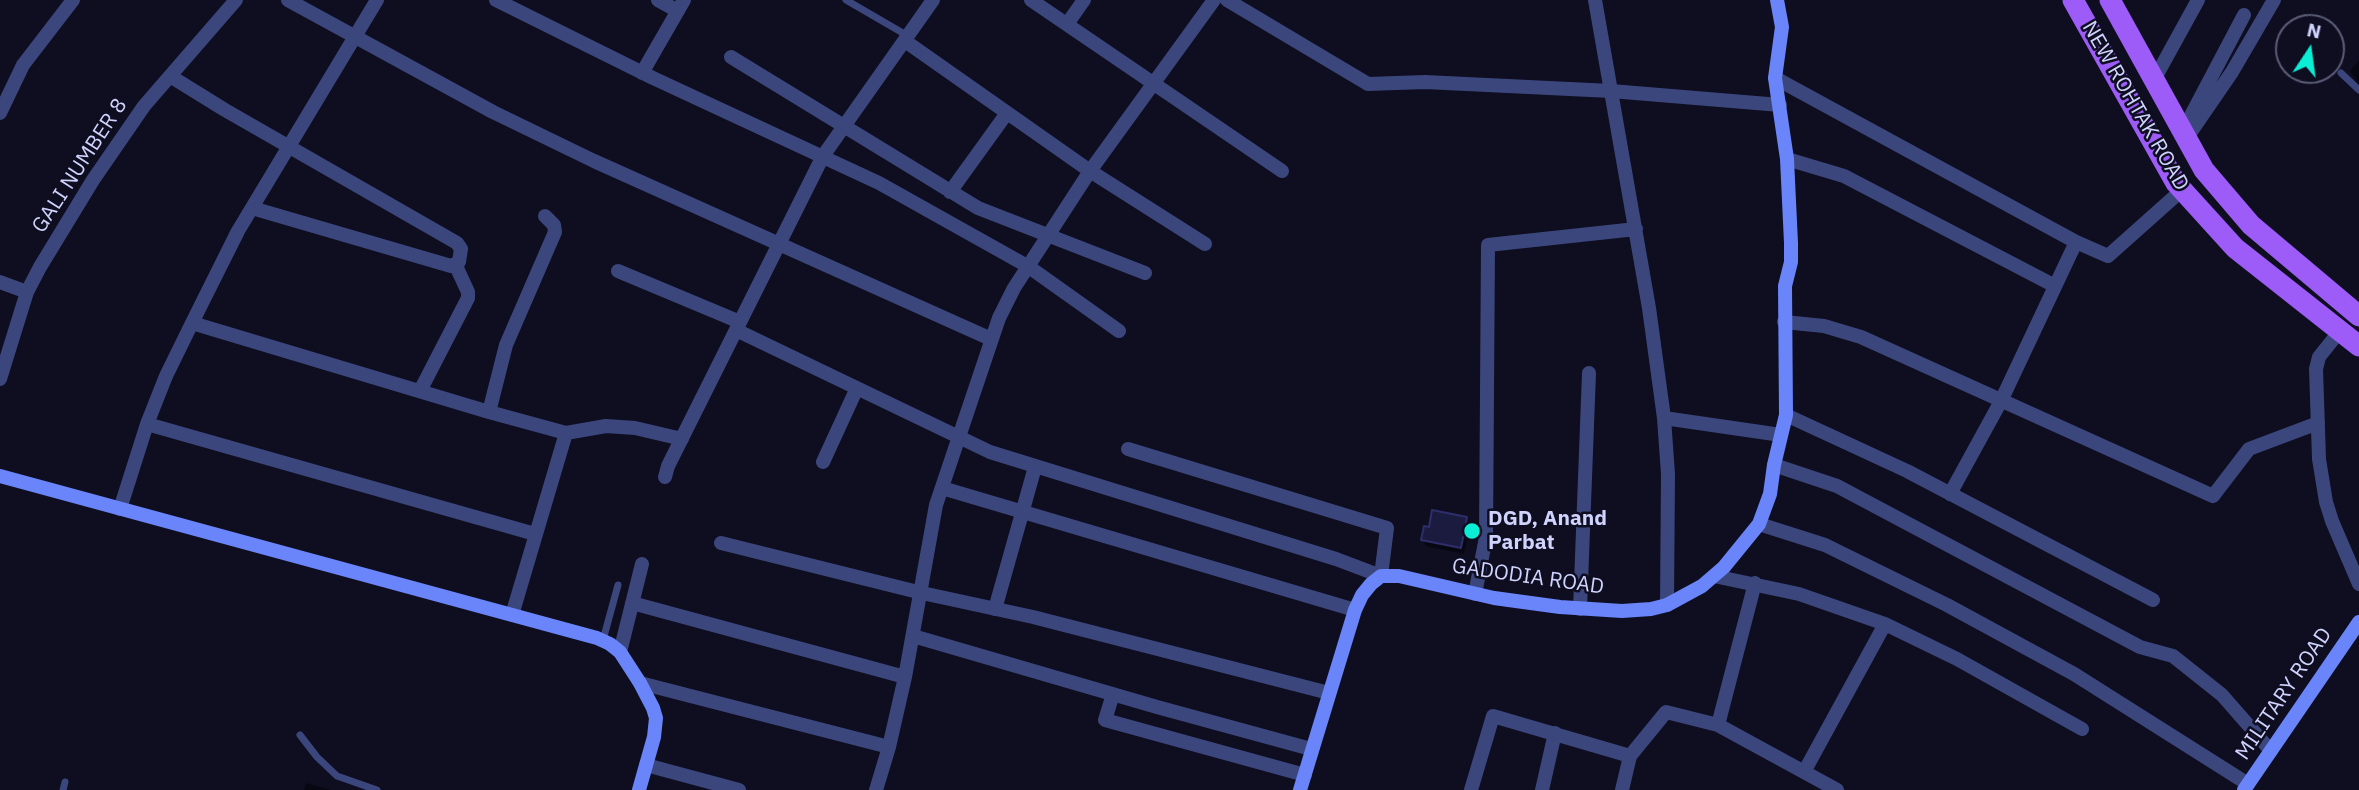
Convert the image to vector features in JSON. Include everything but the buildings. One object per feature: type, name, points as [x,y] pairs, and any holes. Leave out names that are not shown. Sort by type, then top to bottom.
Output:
[{"type":"main road","name":"NEW ROHTAK ROAD","points":[[2073,0],[2176,183],[2235,248],[2359,346]]},
{"type":"main road","name":"NEW ROHTAK ROAD","points":[[2117,4],[2154,80],[2204,170],[2251,225],[2359,316]]},
{"type":"street","points":[[0,113],[23,65],[73,0]]},
{"type":"street","name":"GALI NUMBER 8","points":[[0,379],[27,292],[93,180],[144,106],[236,0]]},
{"type":"street","points":[[288,0],[493,112],[991,339]]},
{"type":"street","points":[[120,509],[147,424],[192,323],[252,208],[377,0]]},
{"type":"street","points":[[496,0],[642,73],[879,183],[1029,267],[1119,331]]},
{"type":"street","points":[[642,73],[681,6],[658,0]]},
{"type":"street","points":[[665,478],[823,156],[933,0]]},
{"type":"street","points":[[1031,0],[1282,171]]},
{"type":"street","points":[[1067,24],[1084,0]]},
{"type":"street","points":[[876,790],[905,677],[922,593],[931,526],[999,318],[1014,288],[1090,171],[1214,0]]},
{"type":"street","points":[[1227,0],[1368,84],[1424,82],[1611,91],[1780,105]]},
{"type":"street","points":[[1595,0],[1636,229],[1664,418],[1668,474],[1667,605]]},
{"type":"street","name":"GADODIA ROAD","points":[[1381,576],[1399,576],[1475,594],[1580,609],[1651,610],[1687,595],[1714,576],[1759,524],[1770,494],[1786,415],[1785,286],[1791,262],[1787,159],[1775,78],[1782,27],[1777,0]]},
{"type":"street","points":[[2154,80],[2198,0]]},
{"type":"street","points":[[2185,135],[2232,72],[2274,0]]},
{"type":"street","points":[[2185,135],[2244,15]]},
{"type":"street","points":[[907,38],[1090,171],[1205,244]]},
{"type":"street","points":[[731,57],[978,208],[1144,273]]},
{"type":"street","points":[[170,76],[457,243],[461,254],[456,266],[468,292],[468,298],[420,391]]},
{"type":"street","points":[[1775,78],[2108,257],[2182,190]]},
{"type":"street","points":[[950,192],[1007,113]]},
{"type":"street","points":[[1787,159],[1844,176],[2055,286]]},
{"type":"street","points":[[252,208],[451,267],[456,266]]},
{"type":"street","points":[[489,412],[506,345],[555,232],[554,225],[545,216]]},
{"type":"street","points":[[1475,594],[1486,537],[1488,245],[1636,229]]},
{"type":"street","points":[[1950,494],[2001,401],[2076,242]]},
{"type":"street","points":[[618,271],[738,326],[958,438],[1035,467],[1336,559],[1381,576]]},
{"type":"street","points":[[0,282],[27,292]]},
{"type":"street","points":[[1784,322],[1824,326],[1861,337],[2213,496],[2249,449],[2318,423]]},
{"type":"street","points":[[192,323],[566,433],[606,426],[635,428],[682,439]]},
{"type":"street","points":[[2339,332],[2319,357],[2316,369],[2319,459],[2326,502],[2338,539],[2359,584]]},
{"type":"street","points":[[1580,609],[1589,373]]},
{"type":"street","points":[[823,462],[857,388]]},
{"type":"street","points":[[1786,415],[1907,471],[2153,600]]},
{"type":"street","points":[[1664,418],[1781,435]]},
{"type":"street","points":[[147,424],[536,534]]},
{"type":"street","points":[[512,615],[566,433]]},
{"type":"street","points":[[1128,449],[1387,528],[1381,576],[1366,589],[1355,610],[1300,790]]},
{"type":"street","points":[[1774,465],[1837,486],[2140,647],[2173,656],[2222,695],[2271,751]]},
{"type":"street","points":[[995,609],[1035,467]]},
{"type":"street","points":[[0,476],[603,641],[620,652],[640,683],[656,718],[654,737],[639,790]]},
{"type":"street","points":[[942,488],[1355,610]]},
{"type":"street","points":[[1759,524],[1825,545],[1947,605],[2074,674],[2246,787]]},
{"type":"street","points":[[721,543],[1329,693]]},
{"type":"street","points":[[620,652],[642,564]]},
{"type":"street","points":[[1714,576],[1799,594],[1885,624],[1957,659],[2082,729]]},
{"type":"street","points":[[1718,724],[1755,583]]},
{"type":"street","points":[[632,603],[905,677]]},
{"type":"street","name":"MILITARY ROAD","points":[[2246,787],[2359,622]]},
{"type":"street","points":[[1804,772],[1885,624]]},
{"type":"street","points":[[913,636],[1112,695],[1311,749]]},
{"type":"street","points":[[640,683],[889,747]]},
{"type":"street","points":[[1112,695],[1105,720],[1304,775]]},
{"type":"street","points":[[1622,790],[1630,755],[1666,712],[1718,724],[1837,790]]},
{"type":"street","points":[[1471,790],[1493,716],[1630,755]]},
{"type":"street","points":[[1542,790],[1555,733]]},
{"type":"street","points":[[646,765],[740,790]]},
{"type":"lane","points":[[846,0],[907,38]]},
{"type":"lane","points":[[2345,77],[2359,90]]},
{"type":"lane","points":[[603,641],[618,585]]},
{"type":"lane","points":[[300,735],[317,757],[337,776],[377,790]]},
{"type":"place","name":"DGD, Anand Parbat","points":[[1472,531]]}]
